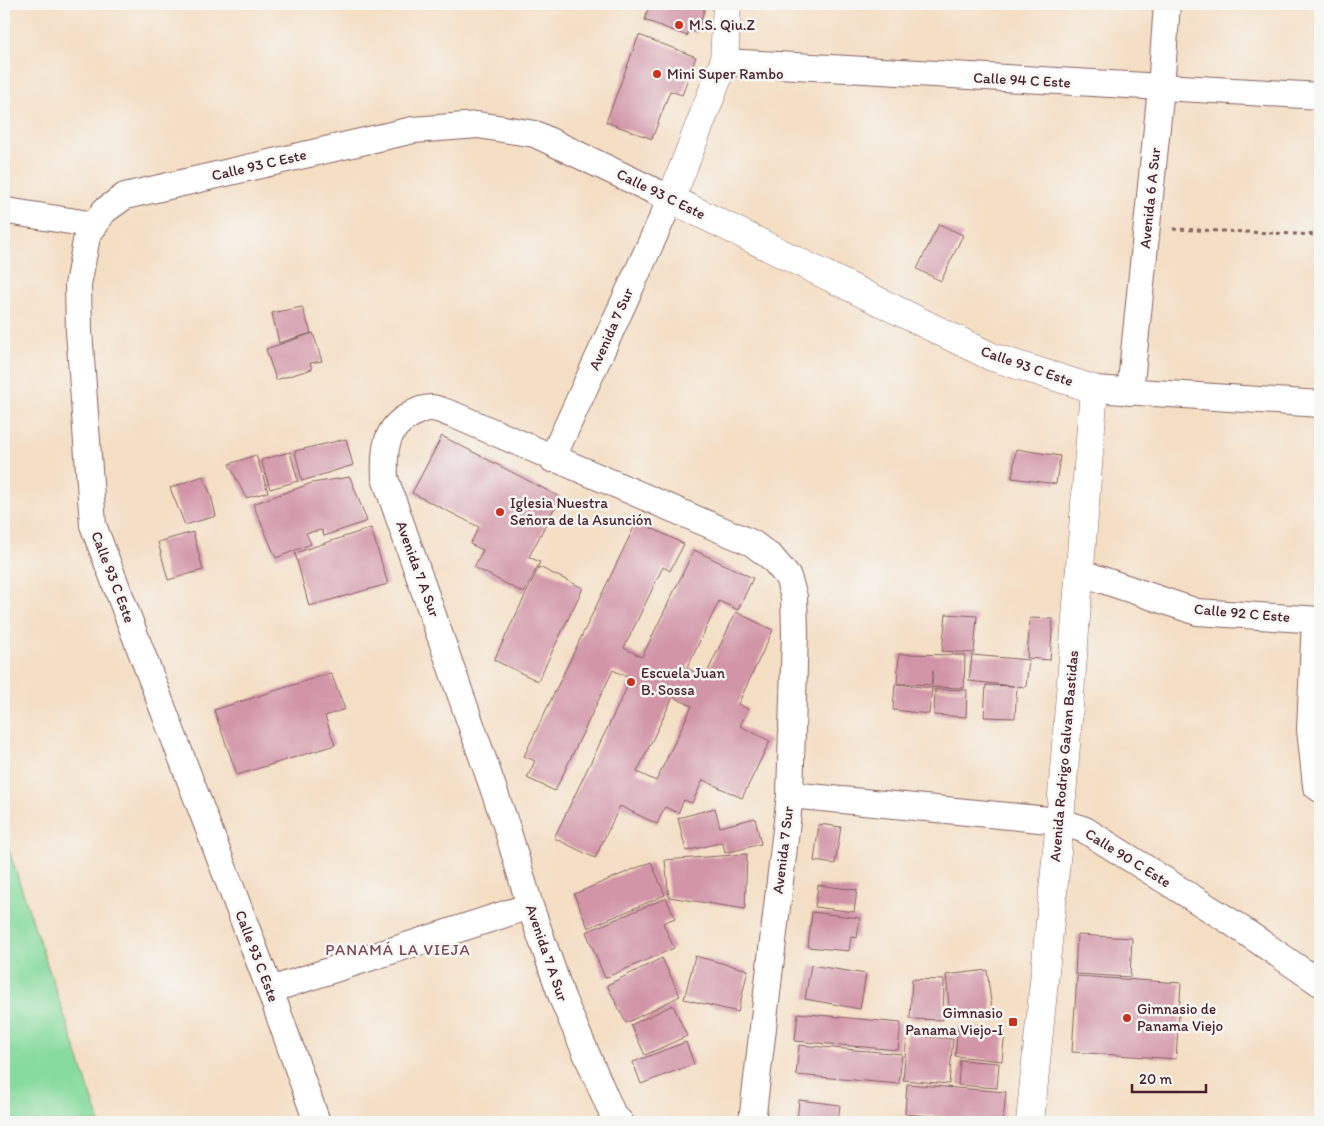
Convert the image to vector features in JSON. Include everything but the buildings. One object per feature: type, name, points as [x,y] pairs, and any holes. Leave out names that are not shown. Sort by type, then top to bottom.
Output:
[{"type":"street","points":[[671,199],[724,62],[727,4]]},
{"type":"street","name":"Avenida 6 A Sur","points":[[1130,392],[1162,88],[1167,4]]},
{"type":"street","name":"Calle 94 C Este","points":[[724,62],[1320,96]]},
{"type":"street","name":"Calle 93 C Este","points":[[317,1122],[270,990],[93,525],[79,331],[78,285],[86,242],[104,211],[125,196],[413,130],[478,125],[535,134],[992,357],[1094,388],[1320,404]]},
{"type":"street","name":"Avenida 7 Sur","points":[[552,459],[671,199]]},
{"type":"street","points":[[4,213],[7,211],[95,225]]},
{"type":"street","name":"Avenida Rodrigo Galvan Bastidas","points":[[1030,1122],[1060,821],[1094,388]]},
{"type":"street","name":"Avenida 7 A Sur","points":[[620,1122],[613,1114],[563,1000],[530,906],[506,825],[385,478],[384,455],[387,440],[394,427],[417,411],[432,408],[454,415],[552,459],[752,543],[772,558],[788,577]]},
{"type":"street","name":"Calle 92 C Este","points":[[1079,572],[1197,612],[1318,620]]},
{"type":"street","name":"Avenida 7 Sur","points":[[752,1122],[790,795],[795,634],[794,597],[788,577]]},
{"type":"street","points":[[1318,620],[1310,729],[1316,786],[1320,789]]},
{"type":"street","name":"Calle 90 C Este","points":[[790,795],[1060,821],[1085,830],[1231,922],[1320,983]]},
{"type":"street","points":[[270,990],[530,906]]},
{"type":"path","points":[[1147,228],[1320,235]]},
{"type":"green space","points":[[4,836],[100,1122],[4,1122]]},
{"type":"place","name":"M.S. Qiu.Z","points":[[679,25]]},
{"type":"place","name":"Mini Super Rambo","points":[[657,74]]},
{"type":"place","name":"Iglesia Nuestra Señora de la Asunción","points":[[500,512]]},
{"type":"place","name":"Escuela Juan B. Sossa","points":[[631,682]]},
{"type":"place","name":"Gimnasio de Panama Viejo","points":[[1127,1018]]},
{"type":"place","name":"Gimnasio Panama Viejo-I","points":[[1013,1022]]},
{"type":"district","name":"PANAMÁ LA VIEJA","points":[[398,949]]}]
